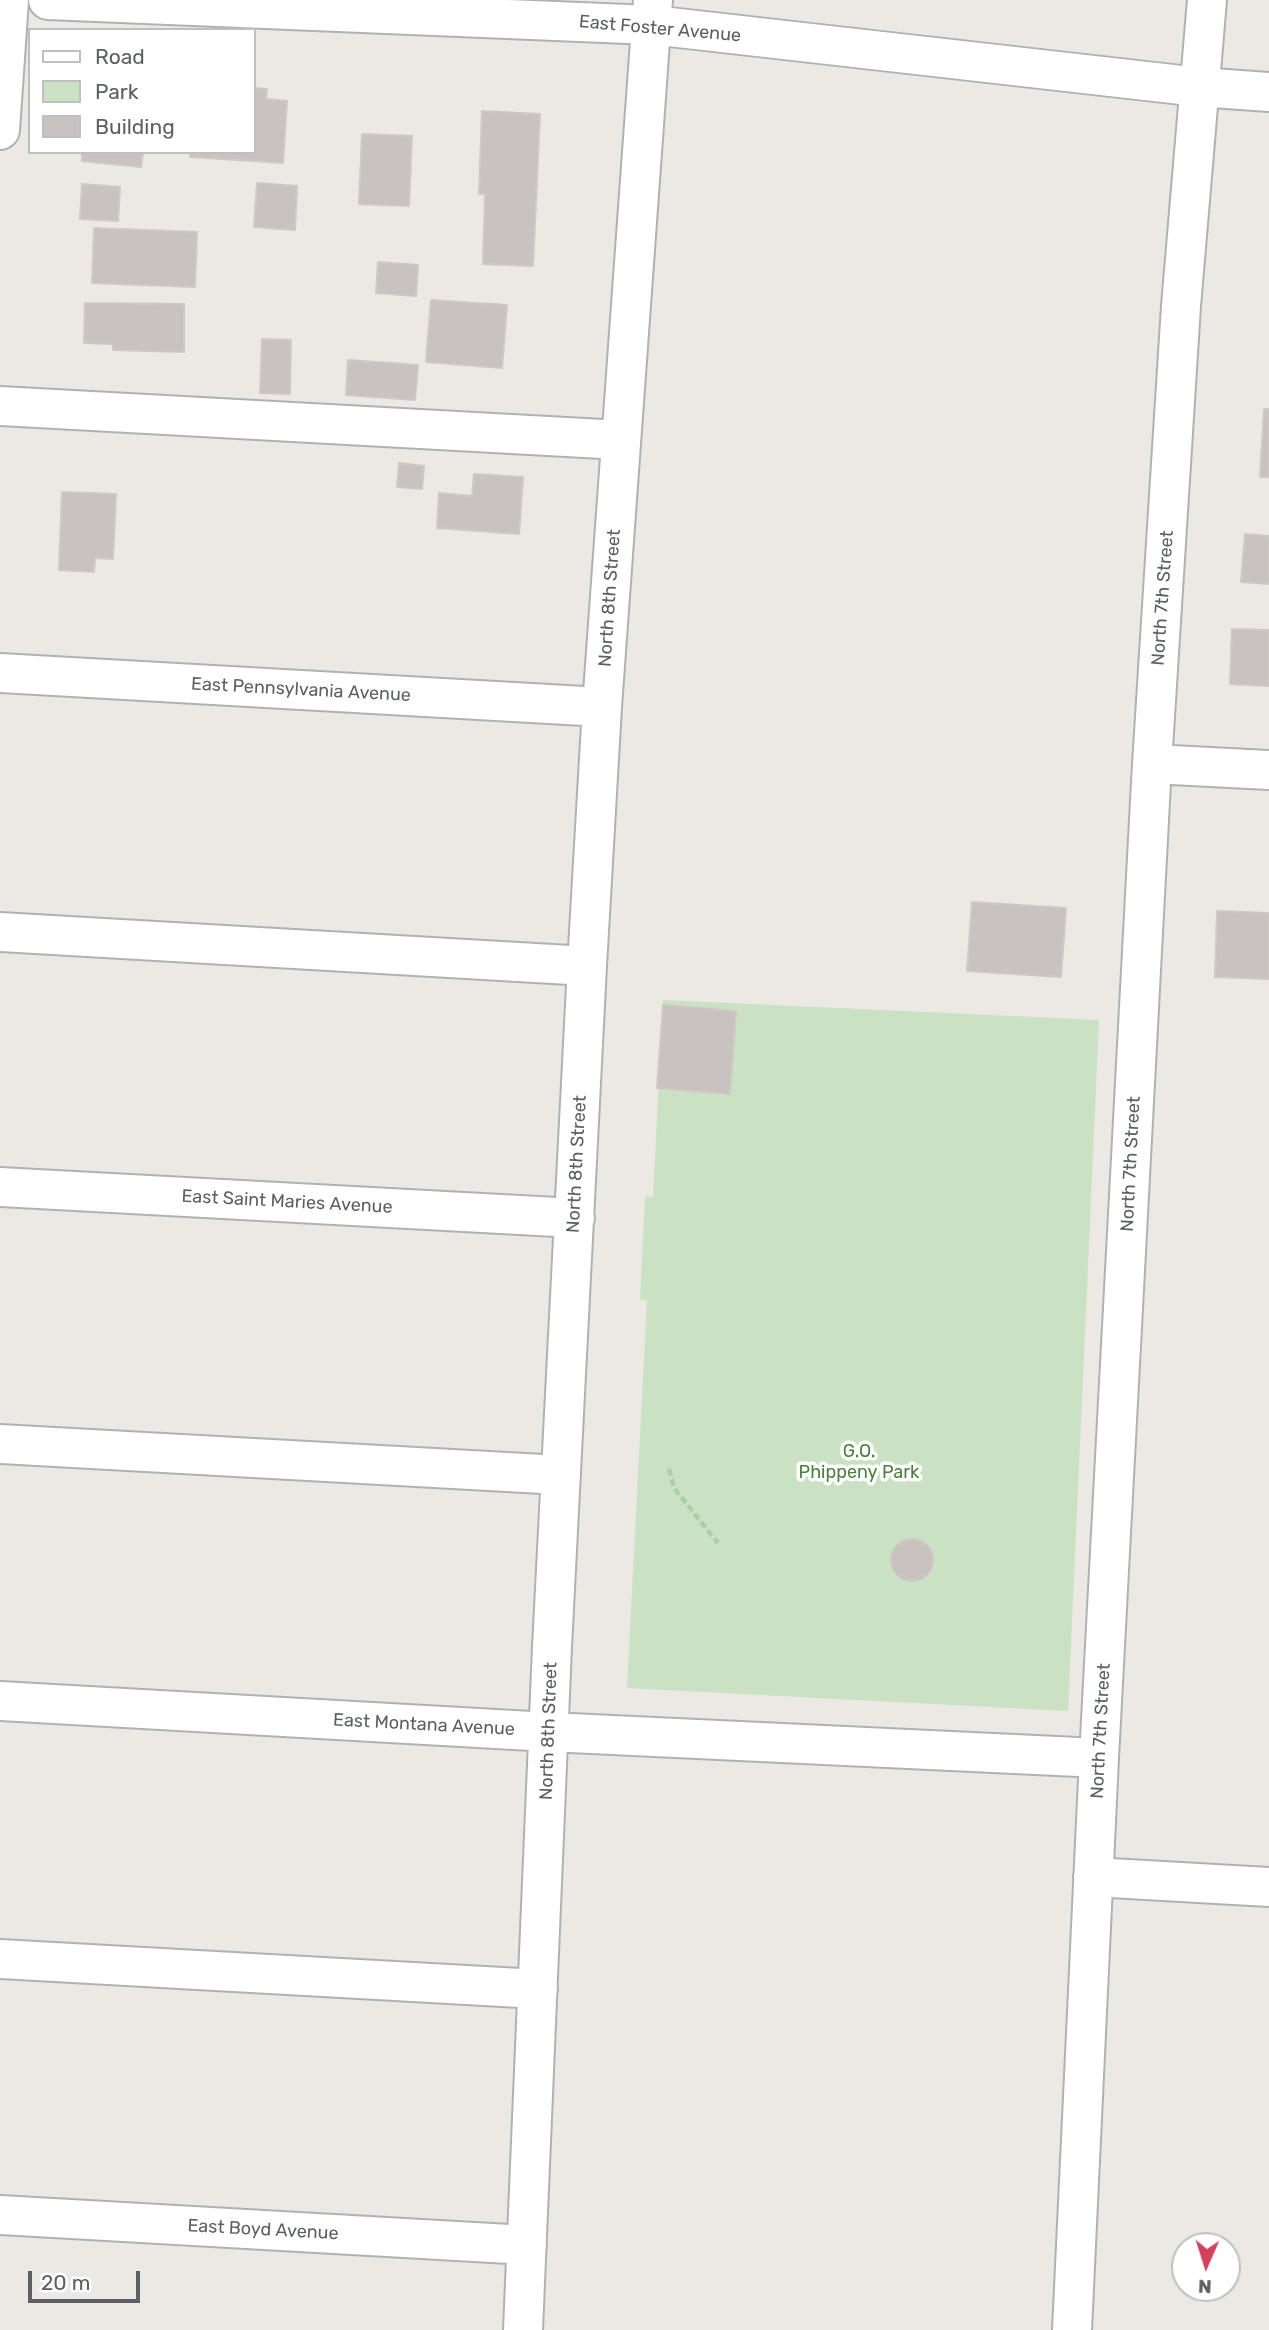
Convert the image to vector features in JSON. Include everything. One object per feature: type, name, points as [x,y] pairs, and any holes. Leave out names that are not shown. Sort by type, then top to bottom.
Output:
[{"type":"street","points":[[0,130],[9,0]]},
{"type":"street","name":"East Foster Avenue","points":[[48,0],[653,13],[1199,87],[1269,92]]},
{"type":"street","name":"North 7th Street","points":[[1072,2330],[1099,1758],[1152,764],[1181,306],[1207,0]]},
{"type":"street","name":"North 8th Street","points":[[523,2330],[561,1475],[587,966],[602,707],[653,13]]},
{"type":"street","points":[[0,406],[621,440]]},
{"type":"street","name":"East Pennsylvania Avenue","points":[[0,673],[602,707]]},
{"type":"street","points":[[1152,764],[1269,770]]},
{"type":"street","points":[[0,932],[587,966]]},
{"type":"street","name":"East Saint Maries Avenue","points":[[0,1187],[575,1218]]},
{"type":"street","points":[[0,1444],[561,1475]]},
{"type":"street","name":"East Montana Avenue","points":[[0,1701],[549,1732],[1099,1758]]},
{"type":"street","points":[[1093,1877],[1269,1887]]},
{"type":"street","points":[[0,1959],[538,1989]]},
{"type":"street","name":"East Boyd Avenue","points":[[0,2215],[527,2245]]},
{"type":"path","points":[[669,1469],[674,1488],[718,1544]]},
{"type":"green space","name":"G.O. Phippeny Park","points":[[663,1000],[1099,1020],[1068,1711],[627,1688],[647,1300],[640,1299],[645,1197],[653,1197]]},
{"type":"building","points":[[256,88],[267,89],[266,99],[287,101],[283,163],[190,157],[190,154],[256,154]]},
{"type":"building","points":[[482,111],[540,114],[533,266],[483,264],[485,194],[479,194]]},
{"type":"building","points":[[362,134],[412,136],[409,206],[359,204]]},
{"type":"building","points":[[82,154],[143,154],[141,167],[82,161]]},
{"type":"building","points":[[257,183],[297,186],[295,230],[254,227]]},
{"type":"building","points":[[82,184],[120,187],[118,221],[80,219]]},
{"type":"building","points":[[94,228],[197,232],[195,287],[92,283]]},
{"type":"building","points":[[378,262],[418,265],[416,296],[376,293]]},
{"type":"building","points":[[431,300],[507,305],[502,368],[426,362]]},
{"type":"building","points":[[85,303],[184,304],[184,352],[113,350],[113,344],[84,343]]},
{"type":"building","points":[[262,339],[291,340],[290,394],[260,393]]},
{"type":"building","points":[[348,360],[418,365],[415,400],[346,395]]},
{"type":"building","points":[[1264,409],[1269,409],[1269,477],[1260,477]]},
{"type":"building","points":[[399,463],[424,466],[422,489],[397,487]]},
{"type":"building","points":[[474,474],[523,477],[519,534],[437,528],[439,493],[472,496]]},
{"type":"building","points":[[62,492],[116,494],[113,559],[95,558],[94,572],[59,570]]},
{"type":"building","points":[[1245,534],[1269,536],[1269,584],[1241,582]]},
{"type":"building","points":[[1232,629],[1269,630],[1269,686],[1230,684]]},
{"type":"building","points":[[972,902],[1066,908],[1061,977],[967,971]]},
{"type":"building","points":[[1217,911],[1269,913],[1269,979],[1215,977]]},
{"type":"building","points":[[663,1005],[736,1011],[730,1094],[657,1088]]},
{"type":"building","points":[[912,1539],[927,1545],[933,1560],[927,1575],[912,1581],[897,1575],[891,1560],[897,1545]]}]
